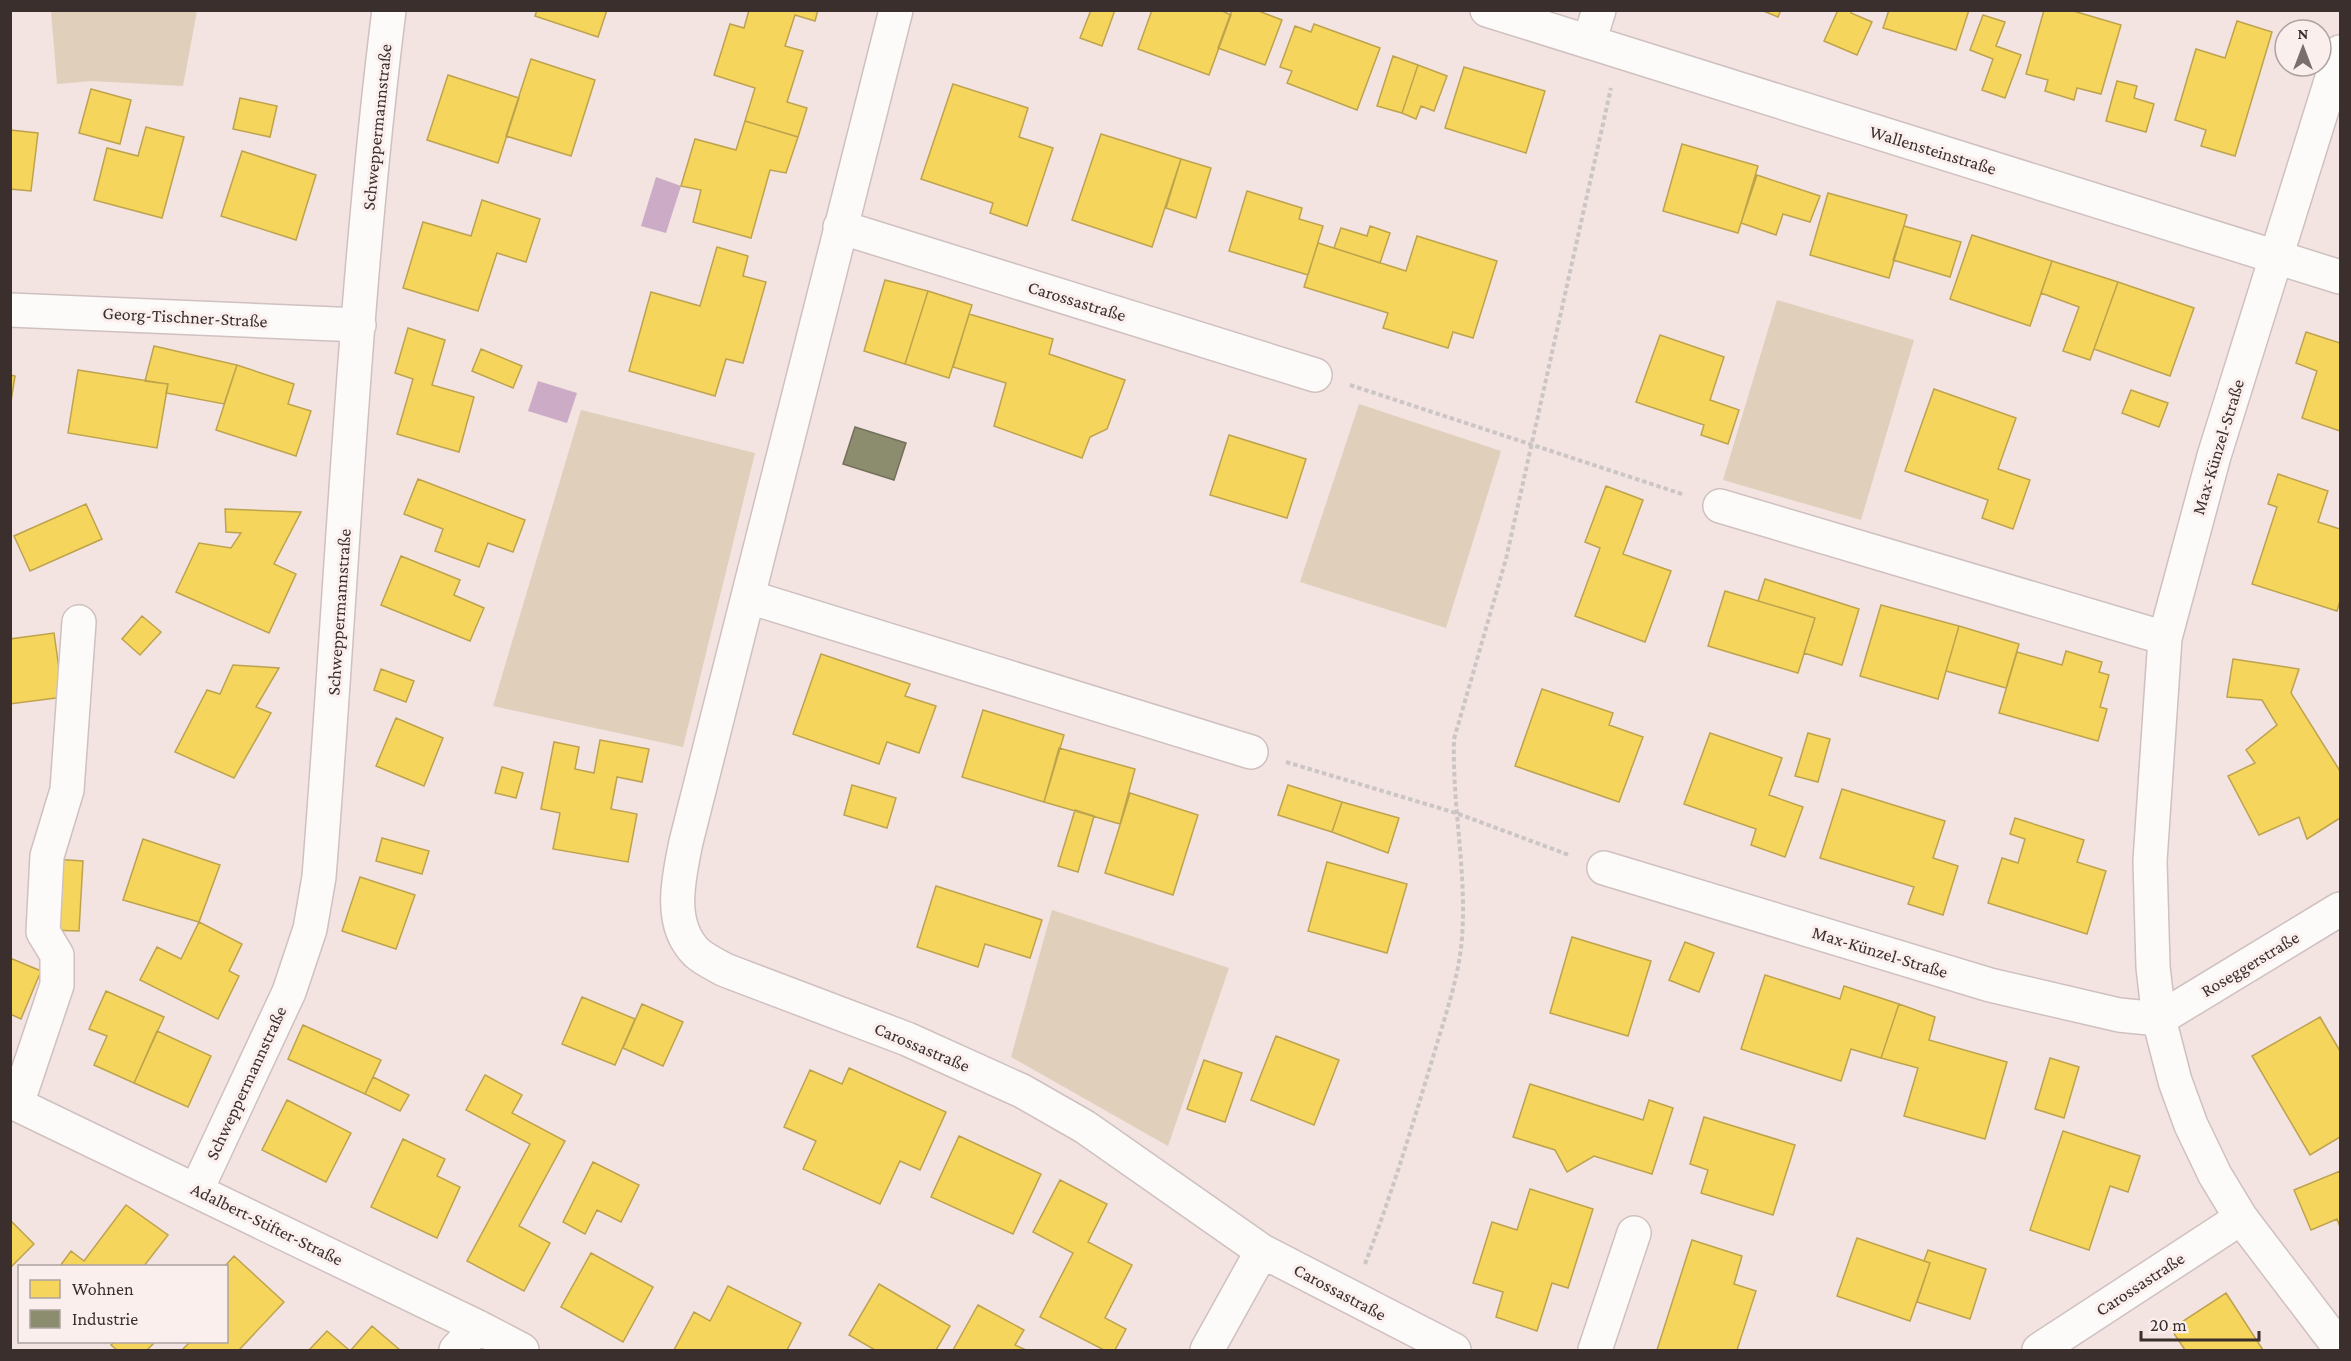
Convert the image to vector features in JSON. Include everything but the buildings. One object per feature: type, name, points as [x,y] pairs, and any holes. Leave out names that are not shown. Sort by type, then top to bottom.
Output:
[{"type":"street","name":"Schweppermannstraße","points":[[197,1190],[289,992],[310,929],[320,865],[358,325],[377,107],[389,10]]},
{"type":"street","name":"Carossastraße","points":[[896,10],[679,879],[677,899],[681,922],[689,942],[698,953],[725,970],[907,1039],[1022,1090],[1085,1127],[1262,1251],[1454,1350]]},
{"type":"street","name":"Wallensteinstraße","points":[[1487,10],[2340,277]]},
{"type":"street","points":[[1589,42],[1599,10]]},
{"type":"street","points":[[2278,256],[2340,52]]},
{"type":"street","name":"Carossastraße","points":[[840,227],[1315,375]]},
{"type":"street","name":"Max-Künzel-Straße","points":[[2278,256],[2214,456],[2165,638],[2150,861],[2153,967],[2159,1019],[2175,1081],[2191,1125],[2215,1175],[2241,1218],[2340,1348]]},
{"type":"street","name":"Georg-Tischner-Straße","points":[[10,310],[358,325]]},
{"type":"street","points":[[1720,506],[2165,638]]},
{"type":"street","points":[[749,597],[1251,752]]},
{"type":"street","points":[[14,1102],[57,985],[57,955],[43,932],[47,856],[67,790],[79,622]]},
{"type":"street","name":"Max-Künzel-Straße","points":[[1604,868],[1989,985],[2119,1015],[2159,1019]]},
{"type":"street","name":"Roseggerstraße","points":[[2159,1019],[2340,909]]},
{"type":"street","name":"Adalbert-Stifter-Straße","points":[[14,1102],[522,1350]]},
{"type":"street","name":"Carossastraße","points":[[2039,1350],[2241,1218]]},
{"type":"street","points":[[1595,1350],[1634,1233]]},
{"type":"street","points":[[1207,1350],[1262,1251]]},
{"type":"street","points":[[456,1350],[478,1327]]},
{"type":"path","points":[[1352,1298],[1396,1182],[1450,998],[1461,942],[1464,895],[1456,813],[1454,739],[1463,699],[1506,559],[1619,52]]},
{"type":"path","points":[[1315,375],[1531,442],[1720,506]]},
{"type":"path","points":[[1251,752],[1456,813],[1604,868]]},
{"type":"shaded area","points":[[51,11],[197,11],[183,86],[92,81],[57,84]]},
{"type":"shaded area","points":[[656,177],[681,186],[666,233],[641,226]]},
{"type":"shaded area","points":[[1777,300],[1914,340],[1861,520],[1723,480]]},
{"type":"shaded area","points":[[538,381],[577,393],[567,423],[528,411]]},
{"type":"shaded area","points":[[1359,404],[1501,451],[1446,628],[1300,582]]},
{"type":"shaded area","points":[[581,410],[755,453],[683,747],[493,706]]},
{"type":"shaded area","points":[[1052,910],[1229,968],[1168,1146],[1011,1057]]}]
